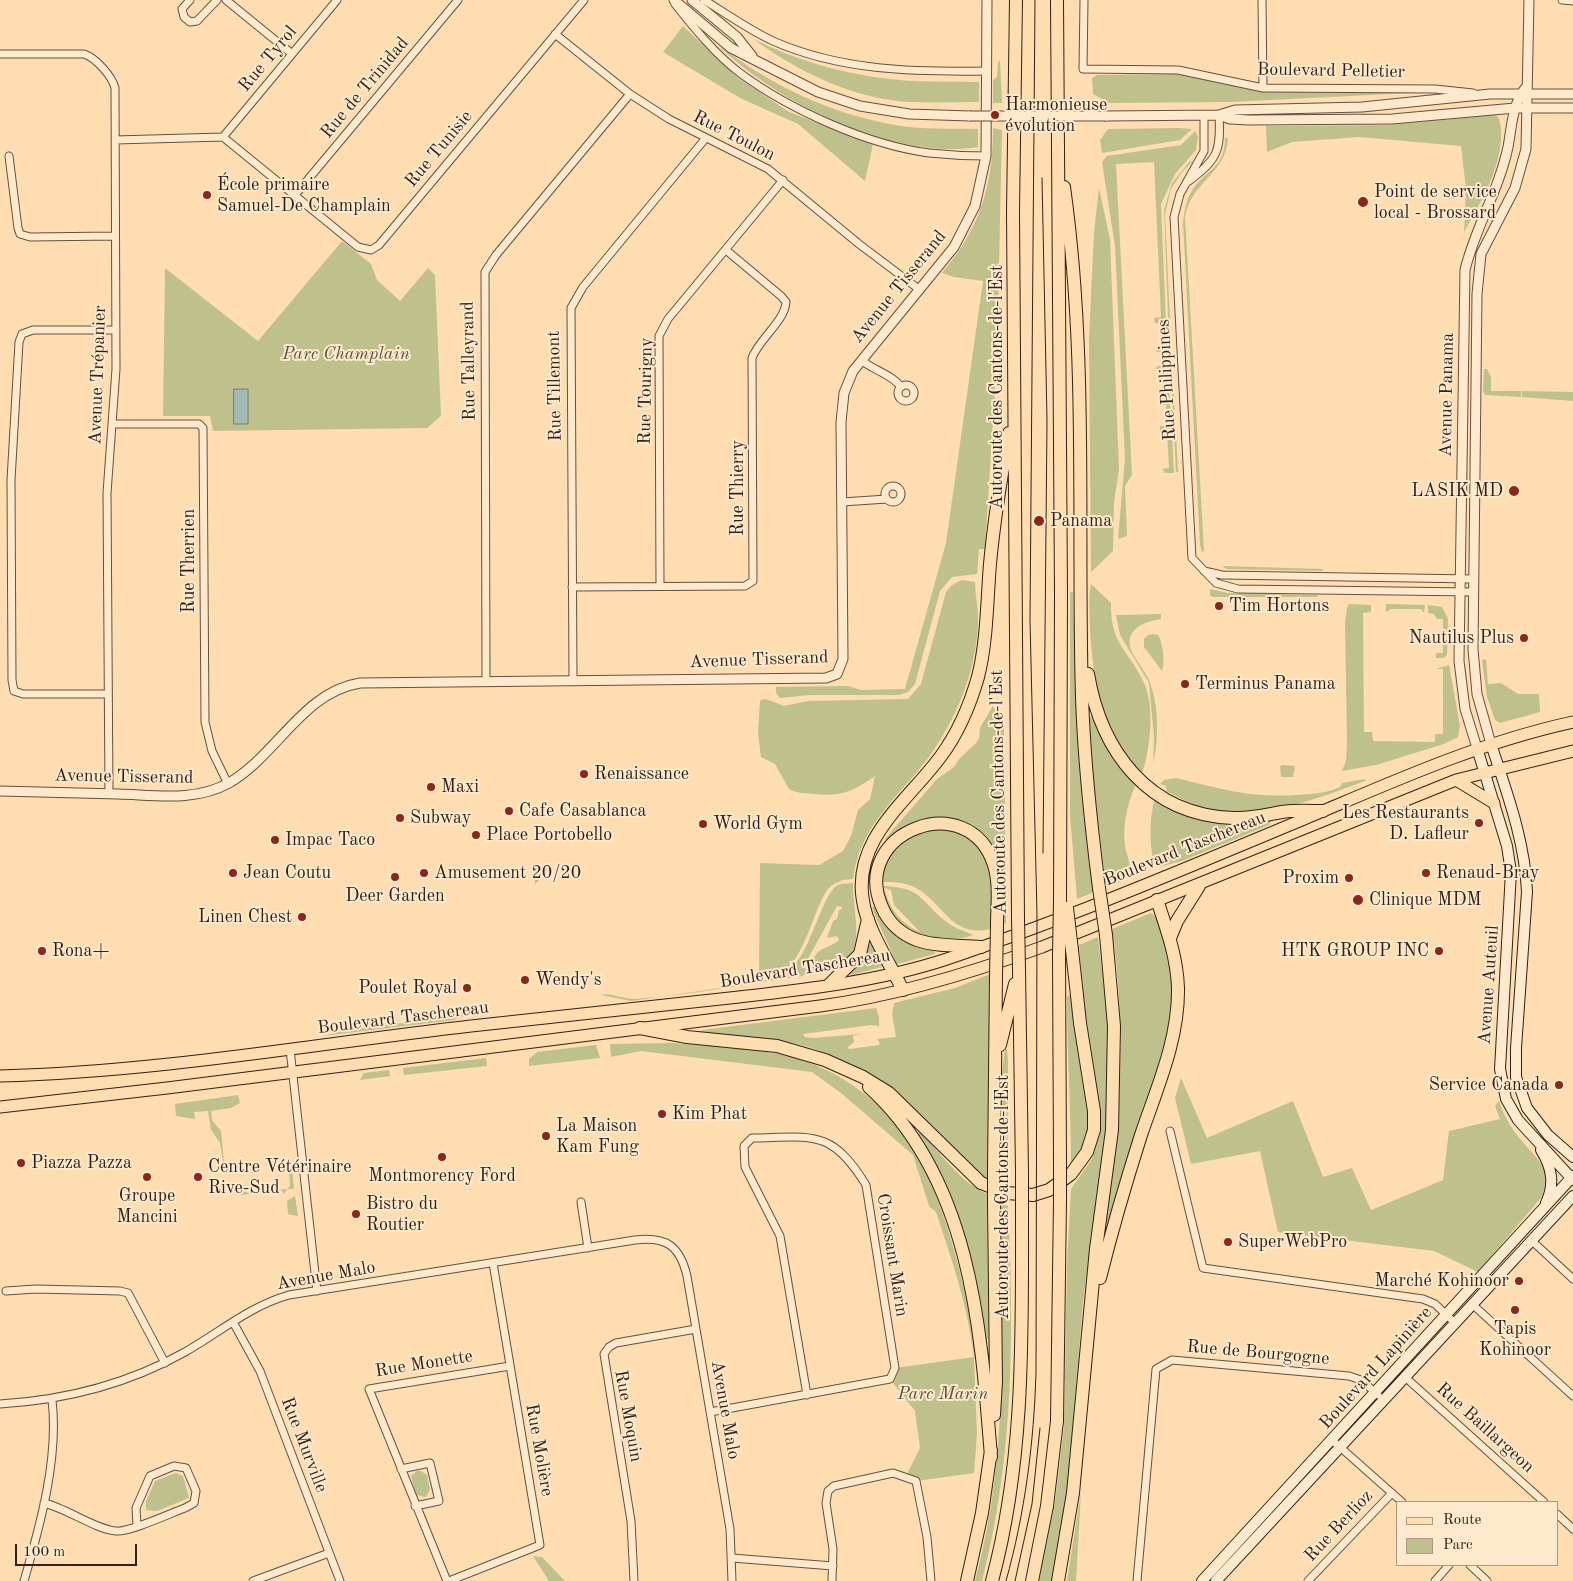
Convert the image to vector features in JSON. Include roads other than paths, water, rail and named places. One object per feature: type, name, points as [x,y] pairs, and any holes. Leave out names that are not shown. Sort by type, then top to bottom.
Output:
[{"type":"highway","name":"Autoroute des Cantons-de-l'Est","points":[[992,1581],[1009,1503],[1019,1418],[1022,1172],[1018,919],[1013,212],[1016,0]]},
{"type":"highway","points":[[640,1028],[687,1037],[785,1048],[815,1056],[843,1068],[877,1085],[897,1099],[981,1183],[992,1189],[1013,1194],[1033,1194],[1049,1190],[1071,1174],[1081,1162],[1090,1146],[1094,1130],[1094,1111],[1080,1023],[1072,950],[1063,900],[1061,866],[1057,0]]},
{"type":"highway","points":[[1058,148],[1070,234],[1079,358],[1081,623],[1085,756],[1114,1020],[1114,1089],[1110,1155],[1097,1241],[1073,1493],[1058,1581]]},
{"type":"highway","points":[[903,990],[868,919],[863,904],[862,883],[864,864],[872,842],[886,821],[944,751],[964,716],[976,683],[982,653],[995,509],[1015,401]]},
{"type":"highway","points":[[1081,623],[1089,684],[1097,716],[1114,750],[1138,779],[1160,795],[1187,809],[1224,818],[1248,818],[1283,812],[1323,811]]},
{"type":"highway","points":[[967,1581],[981,1520],[991,1457],[996,1381],[994,1170],[997,884],[994,866],[985,848],[972,834],[950,824],[924,825],[902,834],[885,852],[877,875],[877,891],[884,911],[896,926],[910,937],[930,943],[981,947]]},
{"type":"highway","points":[[1170,938],[1177,921],[1199,886]]},
{"type":"highway","points":[[1032,1581],[1046,1512],[1057,1421],[1060,1200],[1059,954],[1063,900]]},
{"type":"highway","points":[[1090,1316],[1115,1220],[1173,1034],[1178,990],[1176,963],[1157,900]]},
{"type":"highway","points":[[830,984],[860,954],[868,919]]},
{"type":"highway","points":[[995,1079],[1002,1032],[1019,969]]},
{"type":"highway","points":[[843,1068],[874,1092],[907,1126],[924,1152],[946,1203],[966,1268],[978,1324],[991,1457]]},
{"type":"main road","name":"Boulevard Taschereau","points":[[0,1076],[107,1070],[462,1027],[588,1015],[894,974],[981,947],[1151,882],[1400,777],[1477,748],[1573,722]]},
{"type":"main road","name":"Avenue Panama","points":[[1491,744],[1499,768]]},
{"type":"main road","name":"Avenue Panama","points":[[1477,748],[1484,772]]},
{"type":"main road","name":"Boulevard Taschereau","points":[[0,1107],[834,1004],[903,990],[1031,951],[1157,900],[1199,886],[1456,780],[1499,768],[1573,752]]},
{"type":"main road","name":"Avenue Auteuil","points":[[1499,768],[1517,826],[1526,871],[1527,892],[1516,1048],[1516,1077],[1528,1108],[1548,1135],[1573,1157]]},
{"type":"main road","name":"Avenue Auteuil","points":[[1484,772],[1507,846],[1511,872],[1500,1069],[1506,1099],[1518,1120],[1572,1178]]},
{"type":"main road","points":[[1456,780],[1494,803]]},
{"type":"main road","points":[[1151,882],[1157,900]]},
{"type":"main road","points":[[1548,1135],[1573,1145]]},
{"type":"main road","points":[[1533,1137],[1546,1159],[1552,1179],[1550,1193],[1540,1214]]},
{"type":"main road","name":"Boulevard Lapinière","points":[[1216,1581],[1336,1444],[1376,1392],[1572,1178]]},
{"type":"main road","name":"Boulevard Lapinière","points":[[1202,1581],[1336,1444],[1384,1400],[1573,1196]]},
{"type":"street","points":[[190,0],[182,9],[184,17],[190,22],[197,21],[217,0]]},
{"type":"street","points":[[226,0],[291,53]]},
{"type":"street","name":"Rue Tyrol","points":[[223,137],[337,0]]},
{"type":"street","name":"Rue de Trinidad","points":[[295,196],[458,0]]},
{"type":"street","name":"Rue Tunisie","points":[[223,137],[358,247],[371,250],[379,245],[584,0]]},
{"type":"street","name":"Boulevard Pelletier","points":[[673,0],[725,43],[818,92],[860,106],[909,114],[970,116],[1204,116],[1219,115],[1235,110],[1362,107],[1525,91],[1573,94]]},
{"type":"street","name":"Boulevard Pelletier","points":[[673,0],[695,29],[739,72],[789,106],[841,128],[928,153],[986,156]]},
{"type":"street","name":"Boulevard Pelletier","points":[[692,0],[737,37],[754,58]]},
{"type":"street","points":[[704,0],[775,42],[833,61],[870,68],[904,71],[987,71]]},
{"type":"street","name":"Avenue Tisserand","points":[[0,790],[184,796],[210,792],[228,784],[253,765],[313,706],[339,689],[371,681],[817,678],[836,676],[841,669],[843,659],[842,404],[848,382],[861,360],[950,252],[968,224],[981,187],[986,156],[987,0]]},
{"type":"street","name":"Boulevard Pelletier","points":[[1084,0],[1082,69],[1178,70],[1263,88],[1435,89],[1490,94]]},
{"type":"street","points":[[1262,0],[1263,88]]},
{"type":"street","name":"Avenue Panama","points":[[1491,744],[1475,682],[1473,579],[1479,264],[1486,243],[1518,178],[1526,149],[1528,108],[1525,91],[1529,0]]},
{"type":"street","points":[[1562,0],[1573,1]]},
{"type":"street","name":"Rue Toulon","points":[[555,34],[630,94],[705,139],[765,167],[859,244],[920,290]]},
{"type":"street","name":"Avenue Trépanier","points":[[0,54],[76,53],[90,57],[114,84],[116,330],[107,493],[109,794]]},
{"type":"street","name":"Avenue Panama","points":[[1477,748],[1465,709],[1460,673],[1465,270],[1473,239],[1502,171],[1515,108],[1525,91]]},
{"type":"street","name":"Rue Talleyrand","points":[[486,680],[485,272],[496,255],[630,94]]},
{"type":"street","name":"Boulevard Pelletier","points":[[1219,115],[1230,119],[1249,120],[1392,119],[1515,108],[1573,108]]},
{"type":"street","points":[[1185,184],[1206,169],[1216,155],[1219,141],[1219,115]]},
{"type":"street","name":"Rue Philippines","points":[[1204,116],[1204,151],[1185,184],[1176,204],[1174,217],[1190,550],[1192,558],[1216,583],[1238,588],[1473,592]]},
{"type":"street","points":[[115,140],[223,137]]},
{"type":"street","name":"Rue Tillemont","points":[[573,679],[571,308],[583,287],[705,139]]},
{"type":"street","points":[[9,156],[20,234],[30,237],[115,236]]},
{"type":"street","name":"Rue Tourigny","points":[[660,586],[658,336],[668,319],[782,180]]},
{"type":"street","name":"Rue Thierry","points":[[572,587],[745,586],[753,581],[752,358],[760,342],[783,315],[786,302],[726,250]]},
{"type":"street","points":[[108,694],[24,694],[16,693],[13,689],[11,480],[19,342],[22,334],[33,330],[116,330]]},
{"type":"street","points":[[861,360],[871,368],[896,380],[901,387]]},
{"type":"street","name":"Rue Therrien","points":[[112,424],[199,424],[203,428],[205,722],[212,751],[228,784]]},
{"type":"street","points":[[842,502],[887,499]]},
{"type":"street","points":[[1204,571],[1222,574],[1473,579]]},
{"type":"street","points":[[290,1049],[317,1291]]},
{"type":"street","points":[[1170,1131],[1203,1268],[1422,1299],[1433,1302],[1455,1323]]},
{"type":"street","name":"Croissant Marin","points":[[710,1412],[807,1395],[890,1379],[895,1368],[866,1185],[855,1166],[832,1144],[815,1138],[752,1138],[744,1146],[745,1168],[780,1236],[807,1395]]},
{"type":"street","points":[[581,1202],[588,1248]]},
{"type":"street","name":"Avenue Malo","points":[[0,1404],[52,1400],[112,1384],[165,1363],[271,1301],[299,1293],[649,1238],[660,1240],[671,1246],[680,1255],[685,1266],[730,1529],[732,1581]]},
{"type":"street","points":[[1531,1240],[1573,1279]]},
{"type":"street","name":"Rue Molière","points":[[448,1581],[540,1545],[493,1263]]},
{"type":"street","points":[[6,1291],[36,1289],[120,1291],[128,1293],[165,1363]]},
{"type":"street","points":[[1472,1304],[1573,1396]]},
{"type":"street","name":"Rue Murville","points":[[234,1322],[260,1372],[340,1581]]},
{"type":"street","name":"Rue Moquin","points":[[634,1581],[631,1521],[604,1354],[609,1347],[616,1343],[696,1329]]},
{"type":"street","name":"Rue de Bourgogne","points":[[1137,1581],[1156,1369],[1172,1360],[1349,1376],[1361,1380],[1384,1400]]},
{"type":"street","name":"Rue Monette","points":[[448,1581],[415,1506],[369,1388],[510,1366]]},
{"type":"street","name":"Rue Baillargeon","points":[[1405,1376],[1543,1501]]},
{"type":"street","points":[[24,1581],[44,1503],[51,1451],[52,1400]]},
{"type":"street","points":[[1336,1444],[1401,1501]]},
{"type":"street","points":[[401,1469],[430,1463],[439,1501],[415,1506]]},
{"type":"street","points":[[44,1503],[58,1506],[115,1531],[137,1525],[194,1503],[196,1491],[186,1468],[174,1466],[150,1476],[136,1508],[137,1525]]},
{"type":"street","points":[[832,1581],[833,1549],[826,1503],[828,1491],[834,1486],[893,1473],[916,1481],[927,1537],[931,1581]]},
{"type":"street","name":"Rue Berlioz","points":[[1308,1581],[1392,1493]]},
{"type":"street","points":[[1558,1515],[1573,1529]]},
{"type":"street","points":[[253,1581],[329,1553]]},
{"type":"street","points":[[732,1558],[833,1566]]},
{"type":"street","points":[[1435,1581],[1448,1566]]},
{"type":"street","points":[[1471,1566],[1487,1581]]},
{"type":"water","points":[[234,389],[248,389],[248,424],[234,424]]},
{"type":"tram line","points":[[1006,1581],[1018,1530],[1031,1451],[1036,1372],[1037,914],[1030,620],[1035,0]]},
{"type":"tram line","points":[[1042,178],[1047,420],[1043,853]]},
{"type":"tram line","points":[[1015,1581],[1032,1504],[1040,1428]]},
{"type":"place","name":"Harmonieuse évolution","points":[[995,115]]},
{"type":"place","name":"École primaire Samuel-De Champlain","points":[[207,195]]},
{"type":"place","name":"Point de service local - Brossard","points":[[1363,202]]},
{"type":"place","name":"LASIK MD","points":[[1514,491]]},
{"type":"place","name":"Panama","points":[[1039,521]]},
{"type":"place","name":"Tim Hortons","points":[[1219,606]]},
{"type":"place","name":"Nautilus Plus","points":[[1524,638]]},
{"type":"place","name":"Terminus Panama","points":[[1185,684]]},
{"type":"place","name":"Renaissance","points":[[584,774]]},
{"type":"place","name":"Maxi","points":[[431,787]]},
{"type":"place","name":"Cafe Casablanca","points":[[509,811]]},
{"type":"place","name":"Subway","points":[[400,818]]},
{"type":"place","name":"Les Restaurants D. Lafleur","points":[[1479,823]]},
{"type":"place","name":"World Gym","points":[[703,824]]},
{"type":"place","name":"Place Portobello","points":[[476,835]]},
{"type":"place","name":"Impac Taco","points":[[275,840]]},
{"type":"place","name":"Jean Coutu","points":[[233,873]]},
{"type":"place","name":"Amusement 20/20","points":[[424,873]]},
{"type":"place","name":"Renaud-Bray","points":[[1426,873]]},
{"type":"place","name":"Deer Garden","points":[[395,877]]},
{"type":"place","name":"Proxim","points":[[1349,878]]},
{"type":"place","name":"Clinique MDM","points":[[1358,900]]},
{"type":"place","name":"Linen Chest","points":[[302,917]]},
{"type":"place","name":"Rona+","points":[[42,951]]},
{"type":"place","name":"HTK GROUP INC","points":[[1439,951]]},
{"type":"place","name":"Wendy's","points":[[525,980]]},
{"type":"place","name":"Poulet Royal","points":[[467,988]]},
{"type":"place","name":"Service Canada","points":[[1559,1085]]},
{"type":"place","name":"Kim Phat","points":[[662,1114]]},
{"type":"place","name":"La Maison Kam Fung","points":[[546,1136]]},
{"type":"place","name":"Montmorency Ford","points":[[442,1157]]},
{"type":"place","name":"Piazza Pazza","points":[[21,1163]]},
{"type":"place","name":"Groupe Mancini","points":[[147,1177]]},
{"type":"place","name":"Centre Vétérinaire Rive-Sud","points":[[198,1177]]},
{"type":"place","name":"Bistro du Routier","points":[[356,1214]]},
{"type":"place","name":"SuperWebPro","points":[[1228,1242]]},
{"type":"place","name":"Marché Kohinoor","points":[[1519,1281]]},
{"type":"place","name":"Tapis Kohinoor","points":[[1515,1310]]},
{"type":"park label","name":"Parc Champlain","points":[[346,354]]},
{"type":"park label","name":"Parc Marin","points":[[943,1394]]}]
